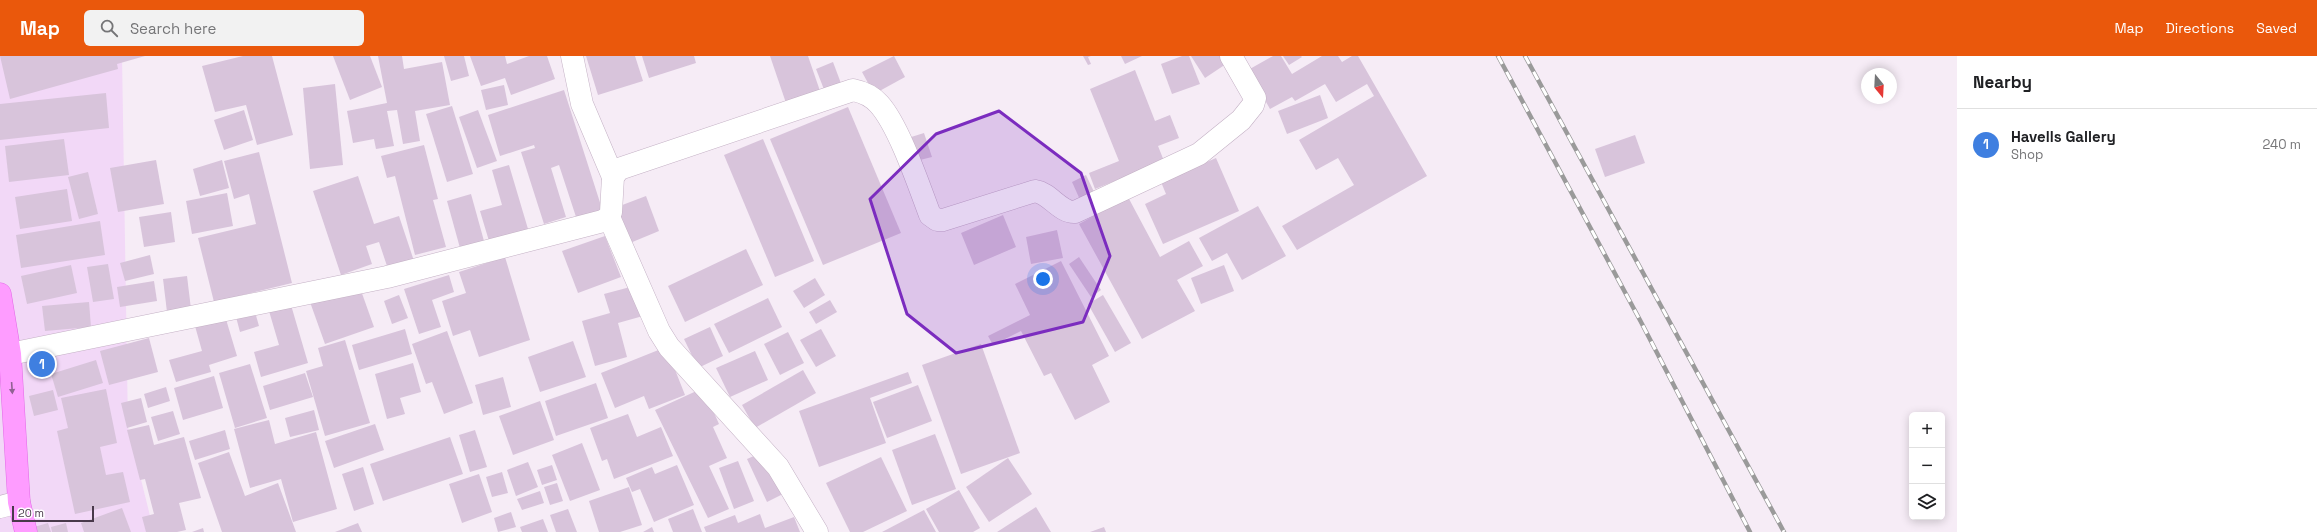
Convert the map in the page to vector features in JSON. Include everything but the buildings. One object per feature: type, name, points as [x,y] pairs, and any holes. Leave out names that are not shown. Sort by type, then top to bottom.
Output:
[{"type":"main road","points":[[0,294],[10,354],[9,504],[26,532]]},
{"type":"street","points":[[572,56],[582,104],[613,177],[612,203],[609,217],[656,325],[669,347],[778,467],[817,532]]},
{"type":"street","points":[[613,177],[619,169],[853,90],[864,93],[879,104],[890,120],[930,215],[937,220],[943,220],[1035,191],[1042,193],[1068,211],[1075,212],[1199,154],[1241,120],[1253,105],[1255,98],[1231,56]]},
{"type":"street","points":[[10,354],[387,277],[603,221],[609,217]]},
{"type":"highlighted area","points":[[999,111],[1081,173],[1110,256],[1083,322],[956,353],[907,314],[870,199],[936,134]]},
{"type":"shaded area","points":[[0,56],[122,56],[128,427],[154,532],[0,532]]},
{"type":"railway","points":[[1498,56],[1641,322],[1750,532]]},
{"type":"railway","points":[[1525,56],[1784,532]]},
{"type":"place","name":"Havells Gallery","points":[[42,364]]}]
